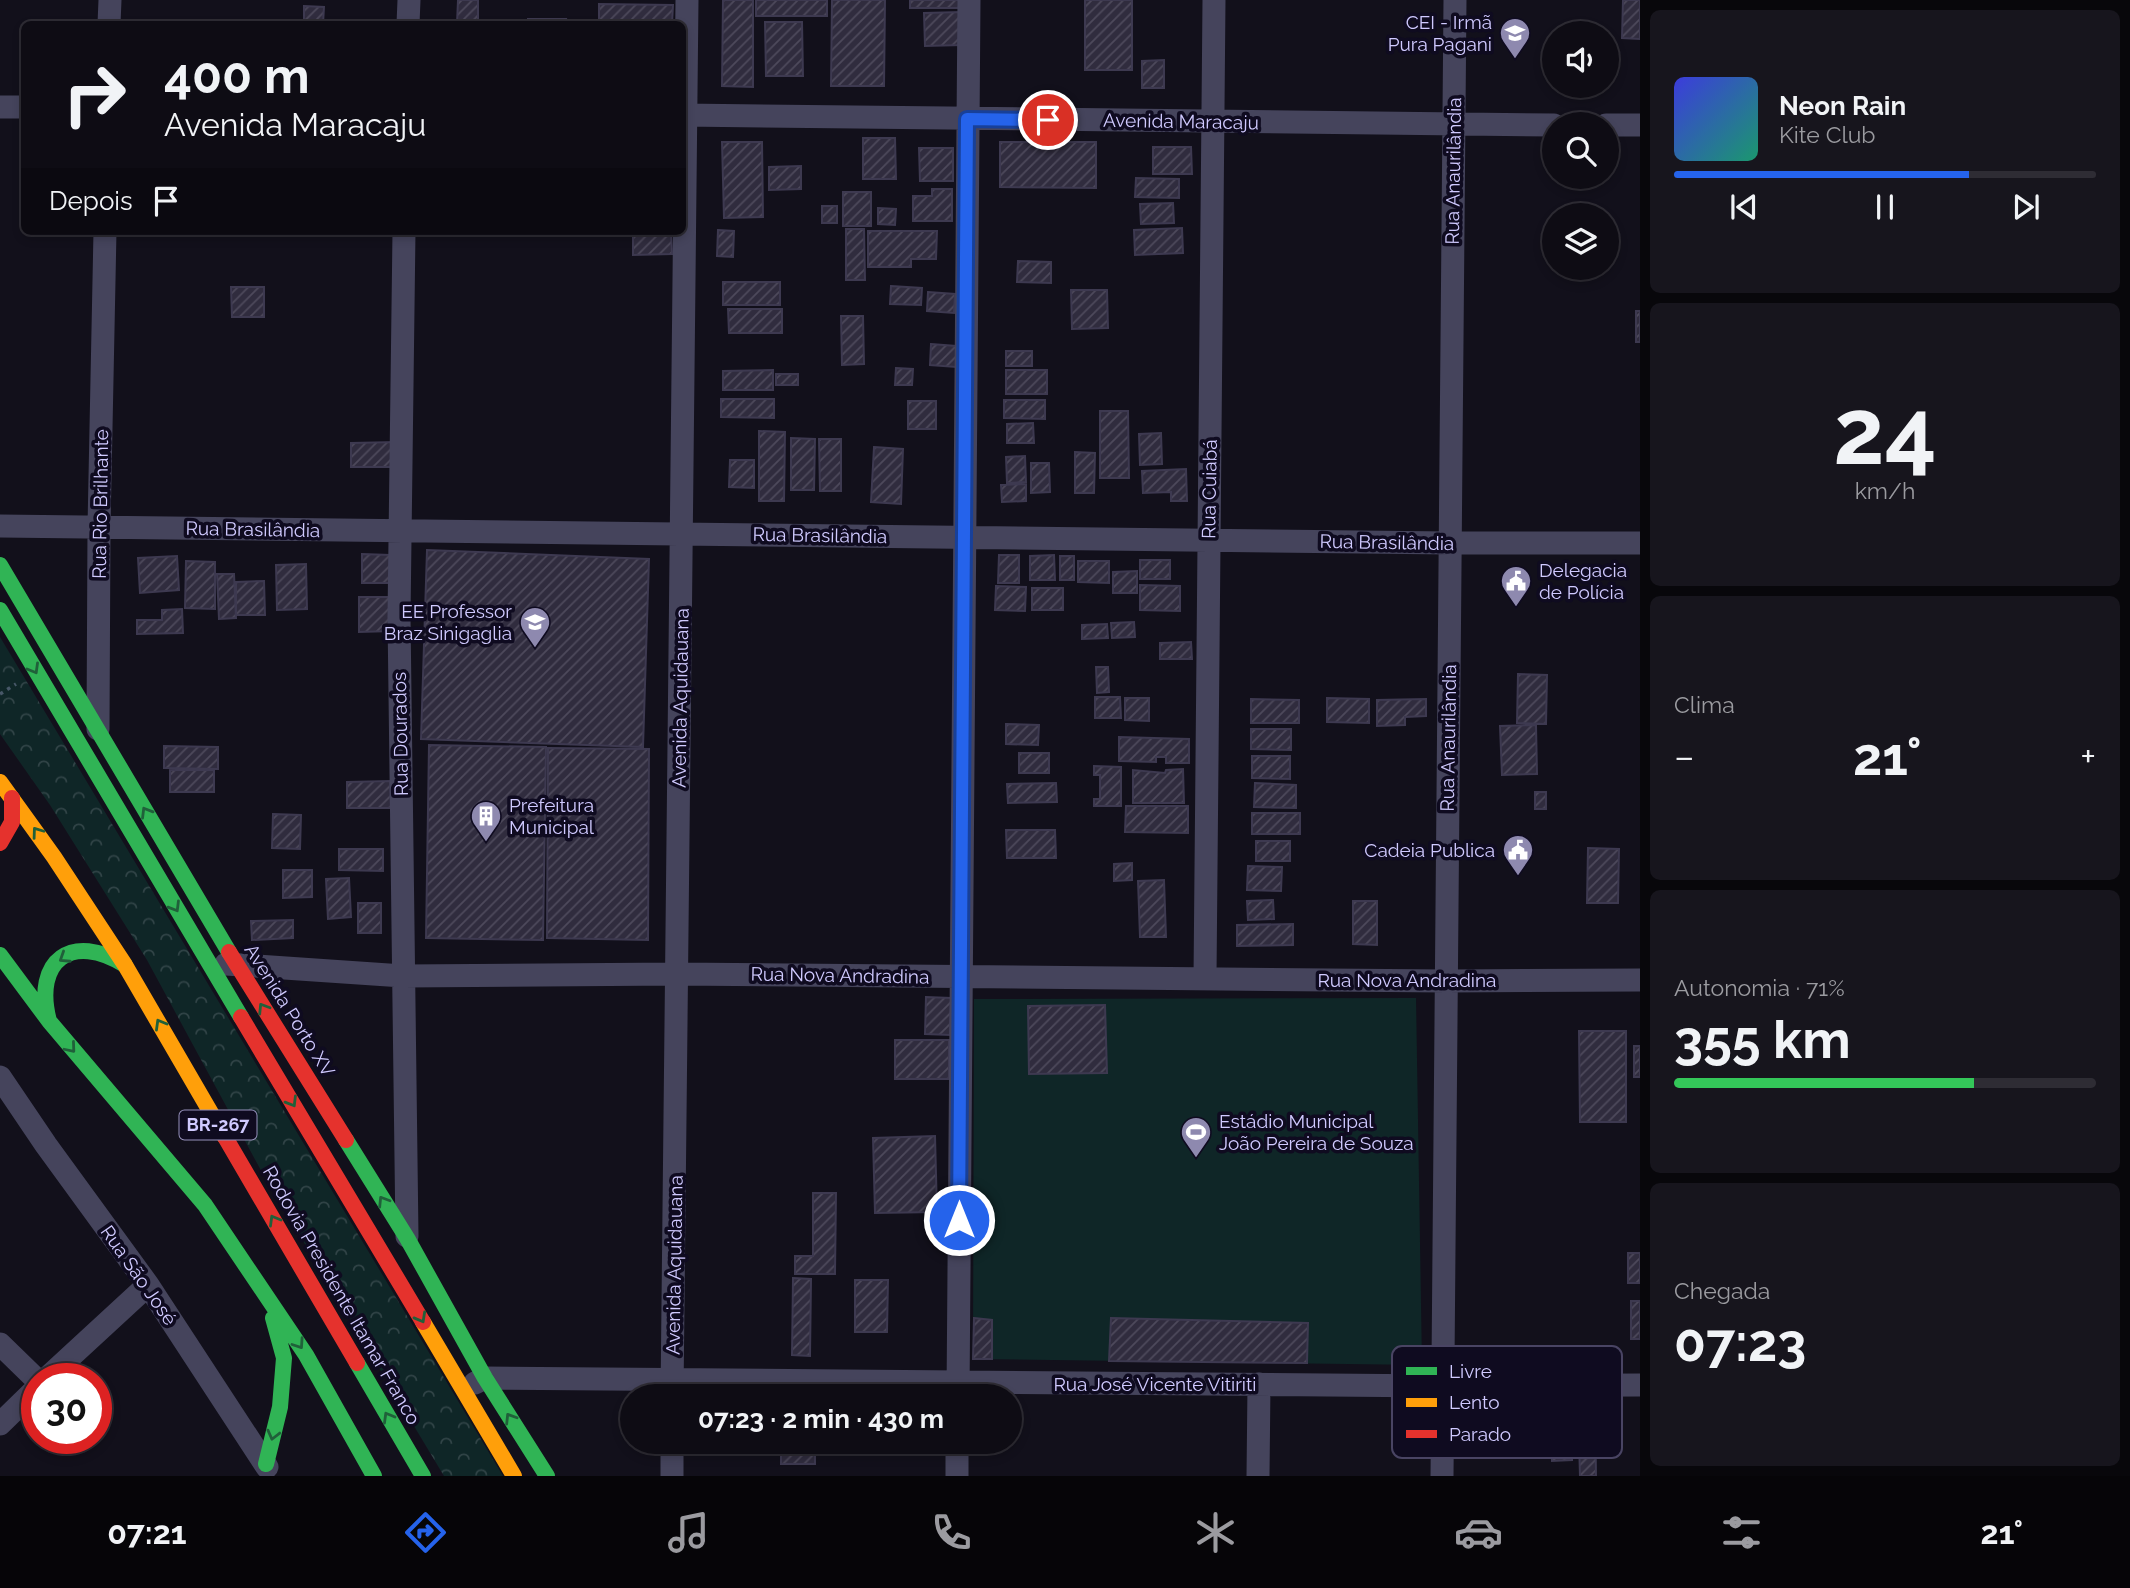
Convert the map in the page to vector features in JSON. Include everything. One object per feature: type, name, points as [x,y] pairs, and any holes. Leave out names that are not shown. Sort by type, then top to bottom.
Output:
[{"type":"main road","name":"Avenida Porto XV","points":[[0,565],[236,964],[407,1238],[485,1378],[547,1476]]},
{"type":"main road","points":[[0,610],[208,963],[402,1283],[514,1476]]},
{"type":"main road","name":"Rodovia Presidente Itamar Franco","points":[[0,782],[54,857],[125,965],[423,1476]]},
{"type":"main road","points":[[0,843],[11,827],[14,811],[12,798]]},
{"type":"main road","points":[[49,1021],[43,1007],[42,991],[46,976],[55,963],[68,954],[83,949],[98,949],[113,955],[125,965]]},
{"type":"main road","name":"BR-267","points":[[0,955],[49,1021],[205,1205],[306,1355],[374,1476]]},
{"type":"main road","points":[[267,1296],[284,1358],[280,1407],[270,1470]]},
{"type":"street","points":[[109,21],[110,0]]},
{"type":"street","points":[[408,21],[409,0]]},
{"type":"street","name":"Avenida Aquidauana","points":[[686,38],[687,0]]},
{"type":"street","points":[[958,1384],[969,0]]},
{"type":"street","name":"Rua Cuiabá","points":[[1205,978],[1214,0]]},
{"type":"street","name":"Rua Anaurilândia","points":[[1442,1346],[1455,0]]},
{"type":"street","points":[[0,107],[21,107]]},
{"type":"street","name":"Avenida Maracaju","points":[[686,115],[1542,124]]},
{"type":"street","points":[[1619,125],[1640,125]]},
{"type":"street","name":"Rua Rio Brilhante","points":[[98,778],[99,527],[105,235]]},
{"type":"street","name":"Rua Dourados","points":[[402,1283],[407,1238],[400,530],[404,235]]},
{"type":"street","name":"Avenida Aquidauana","points":[[673,1384],[683,235]]},
{"type":"street","name":"Rua Brasilândia","points":[[0,526],[1450,543],[1640,542]]},
{"type":"street","name":"Rua Nova Andradina","points":[[208,963],[403,976],[677,974],[1446,981],[1640,980]]},
{"type":"street","name":"Rua São José","points":[[0,1077],[148,1285],[270,1470]]},
{"type":"street","points":[[63,1363],[148,1285]]},
{"type":"street","points":[[0,1344],[21,1364]]},
{"type":"street","name":"Rua José Vicente Vitiriti","points":[[462,1390],[485,1378],[620,1385]]},
{"type":"street","points":[[1258,1476],[1259,1384]]},
{"type":"street","name":"Rua José Vicente Vitiriti","points":[[1022,1388],[1259,1384],[1392,1385]]},
{"type":"street","name":"Rua José Vicente Vitiriti","points":[[1622,1385],[1640,1385]]},
{"type":"street","points":[[0,1424],[21,1404]]},
{"type":"street","points":[[672,1454],[672,1476]]},
{"type":"street","points":[[957,1454],[957,1476]]},
{"type":"street","name":"Rua Anaurilândia","points":[[1442,1458],[1442,1476]]},
{"type":"green space","points":[[0,637],[503,1476],[444,1476],[264,1176],[147,960],[50,805],[0,734]]},
{"type":"green space","name":"Estádio Municipal João Pereira de Souza","points":[[1416,998],[1422,1346],[1392,1346],[1392,1365],[973,1359],[974,999]]},
{"type":"building","points":[[458,0],[478,0],[478,21],[457,21]]},
{"type":"building","points":[[723,0],[753,0],[753,87],[722,86]]},
{"type":"building","points":[[756,0],[827,0],[827,16],[756,16]]},
{"type":"building","points":[[832,0],[885,0],[884,86],[831,86]]},
{"type":"building","points":[[910,0],[959,0],[959,8],[910,8]]},
{"type":"building","points":[[1085,0],[1132,0],[1132,70],[1085,70]]},
{"type":"building","points":[[1623,0],[1640,0],[1640,39],[1622,38]]},
{"type":"building","points":[[599,4],[673,5],[672,21],[599,21]]},
{"type":"building","points":[[304,6],[324,7],[323,21],[304,21]]},
{"type":"building","points":[[961,12],[962,45],[925,46],[924,13]]},
{"type":"building","points":[[528,19],[566,19],[566,21]]},
{"type":"building","points":[[765,22],[802,22],[803,76],[766,76]]},
{"type":"building","points":[[1164,60],[1164,88],[1142,88],[1142,61]]},
{"type":"building","points":[[863,138],[895,138],[896,179],[863,179]]},
{"type":"building","points":[[722,142],[762,142],[763,217],[724,218]]},
{"type":"building","points":[[1000,142],[1096,142],[1096,188],[1000,187]]},
{"type":"building","points":[[1153,147],[1191,147],[1192,174],[1153,174]]},
{"type":"building","points":[[919,148],[953,148],[953,181],[920,181]]},
{"type":"building","points":[[801,166],[801,189],[769,190],[769,167]]},
{"type":"building","points":[[1136,178],[1179,179],[1179,198],[1135,197]]},
{"type":"building","points":[[932,189],[952,189],[952,221],[913,221],[913,196],[932,196]]},
{"type":"building","points":[[843,192],[871,192],[871,226],[843,226]]},
{"type":"building","points":[[1173,203],[1174,223],[1141,224],[1140,204]]},
{"type":"building","points":[[822,206],[837,206],[837,223],[822,223]]},
{"type":"building","points":[[878,208],[896,209],[895,225],[878,224]]},
{"type":"building","points":[[1182,228],[1183,253],[1135,255],[1134,230]]},
{"type":"building","points":[[846,229],[864,229],[865,280],[846,280]]},
{"type":"building","points":[[718,230],[734,231],[733,257],[717,256]]},
{"type":"building","points":[[868,231],[937,231],[936,259],[911,259],[911,267],[868,267]]},
{"type":"building","points":[[633,235],[671,235],[672,254],[633,255]]},
{"type":"building","points":[[1018,261],[1051,262],[1051,283],[1017,282]]},
{"type":"building","points":[[723,282],[780,282],[780,305],[723,305]]},
{"type":"building","points":[[891,286],[922,288],[921,305],[890,304]]},
{"type":"building","points":[[231,287],[264,287],[264,317],[232,317]]},
{"type":"building","points":[[1071,290],[1107,290],[1108,328],[1072,329]]},
{"type":"building","points":[[928,292],[955,294],[954,313],[927,311]]},
{"type":"building","points":[[728,309],[782,309],[782,333],[729,333]]},
{"type":"building","points":[[1636,311],[1640,311],[1640,342],[1636,342]]},
{"type":"building","points":[[841,316],[863,316],[864,364],[842,365]]},
{"type":"building","points":[[931,344],[956,346],[956,367],[930,365]]},
{"type":"building","points":[[1006,351],[1032,351],[1032,366],[1006,366]]},
{"type":"building","points":[[896,368],[913,369],[912,385],[895,385]]},
{"type":"building","points":[[773,370],[773,390],[723,390],[723,371]]},
{"type":"building","points":[[1006,370],[1047,370],[1047,394],[1006,394]]},
{"type":"building","points":[[776,374],[798,374],[798,385],[776,385]]},
{"type":"building","points":[[721,399],[774,399],[774,418],[721,417]]},
{"type":"building","points":[[1004,400],[1045,400],[1045,419],[1004,418]]},
{"type":"building","points":[[908,401],[936,401],[936,429],[908,429]]},
{"type":"building","points":[[1100,411],[1128,411],[1129,478],[1100,478]]},
{"type":"building","points":[[1033,423],[1034,443],[1007,443],[1007,424]]},
{"type":"building","points":[[759,431],[785,432],[784,501],[759,501]]},
{"type":"building","points":[[1161,433],[1162,464],[1140,465],[1139,434]]},
{"type":"building","points":[[791,438],[815,439],[814,490],[791,490]]},
{"type":"building","points":[[819,439],[841,439],[841,491],[820,491]]},
{"type":"building","points":[[396,442],[396,467],[351,467],[351,443]]},
{"type":"building","points":[[874,447],[903,449],[901,504],[871,502]]},
{"type":"building","points":[[1075,452],[1095,453],[1094,493],[1075,493]]},
{"type":"building","points":[[1025,456],[1026,482],[1007,483],[1006,457]]},
{"type":"building","points":[[730,460],[754,460],[754,488],[729,487]]},
{"type":"building","points":[[1031,463],[1049,463],[1050,492],[1031,493]]},
{"type":"building","points":[[1186,469],[1187,501],[1171,501],[1171,492],[1143,493],[1142,471]]},
{"type":"building","points":[[1026,484],[1026,501],[1002,502],[1001,485]]},
{"type":"building","name":"EE Professor Braz Sinigaglia","points":[[427,550],[649,559],[643,747],[421,739]]},
{"type":"building","points":[[362,554],[390,555],[390,583],[362,583]]},
{"type":"building","points":[[999,555],[1019,555],[1019,583],[998,583]]},
{"type":"building","points":[[1054,555],[1055,580],[1030,580],[1030,556]]},
{"type":"building","points":[[177,556],[179,590],[140,593],[138,558]]},
{"type":"building","points":[[1060,556],[1074,556],[1074,580],[1060,580]]},
{"type":"building","points":[[1140,560],[1170,560],[1170,579],[1140,579]]},
{"type":"building","points":[[186,561],[215,562],[215,609],[185,608]]},
{"type":"building","points":[[1078,561],[1109,561],[1109,583],[1078,582]]},
{"type":"building","points":[[306,564],[307,609],[277,610],[276,565]]},
{"type":"building","points":[[1137,571],[1137,593],[1113,593],[1113,572]]},
{"type":"building","points":[[217,574],[234,574],[236,618],[219,619]]},
{"type":"building","points":[[264,581],[265,615],[236,615],[236,582]]},
{"type":"building","points":[[1140,585],[1180,586],[1180,611],[1140,610]]},
{"type":"building","points":[[996,586],[1026,587],[1025,611],[995,610]]},
{"type":"building","points":[[1032,588],[1063,588],[1063,610],[1032,610]]},
{"type":"building","points":[[359,597],[391,597],[392,631],[359,632]]},
{"type":"building","points":[[182,609],[183,633],[137,634],[137,620],[162,620],[162,610]]},
{"type":"building","points":[[1134,622],[1135,637],[1112,638],[1111,623]]},
{"type":"building","points":[[1107,624],[1108,638],[1082,639],[1082,625]]},
{"type":"building","points":[[1191,642],[1192,659],[1160,659],[1160,643]]},
{"type":"building","points":[[1096,667],[1108,667],[1109,692],[1097,693]]},
{"type":"building","points":[[1518,674],[1547,675],[1546,724],[1517,723]]},
{"type":"building","points":[[1095,697],[1120,697],[1121,718],[1095,718]]},
{"type":"building","points":[[1125,698],[1149,698],[1149,721],[1125,720]]},
{"type":"building","points":[[1327,698],[1369,699],[1369,723],[1327,722]]},
{"type":"building","points":[[1251,699],[1299,700],[1299,723],[1251,723]]},
{"type":"building","points":[[1426,699],[1426,716],[1405,717],[1405,725],[1377,726],[1377,700]]},
{"type":"building","points":[[1006,724],[1039,725],[1038,745],[1006,744]]},
{"type":"building","points":[[1536,725],[1537,774],[1502,775],[1500,726]]},
{"type":"building","points":[[1251,729],[1291,729],[1291,750],[1251,749]]},
{"type":"building","points":[[1119,737],[1189,739],[1189,763],[1166,763],[1166,757],[1156,757],[1156,762],[1119,761]]},
{"type":"building","name":"Prefeitura Municipal","points":[[429,745],[546,747],[543,940],[426,938]]},
{"type":"building","points":[[164,746],[218,747],[218,769],[164,768]]},
{"type":"building","points":[[548,748],[649,749],[648,940],[547,938]]},
{"type":"building","points":[[1019,753],[1049,753],[1049,773],[1019,773]]},
{"type":"building","points":[[1252,756],[1290,756],[1290,779],[1252,778]]},
{"type":"building","points":[[1094,766],[1121,767],[1121,806],[1094,806],[1094,799],[1100,799],[1100,775],[1094,775]]},
{"type":"building","points":[[1183,769],[1184,803],[1133,803],[1133,770],[1165,773],[1166,770]]},
{"type":"building","points":[[170,770],[214,770],[214,792],[170,792]]},
{"type":"building","points":[[390,781],[391,808],[347,808],[347,782]]},
{"type":"building","points":[[1056,783],[1057,802],[1008,803],[1007,784]]},
{"type":"building","points":[[1255,783],[1296,785],[1296,808],[1254,807]]},
{"type":"building","points":[[1535,792],[1546,792],[1546,809],[1535,809]]},
{"type":"building","points":[[1126,806],[1188,806],[1188,833],[1125,832]]},
{"type":"building","points":[[1252,813],[1300,813],[1300,834],[1252,834]]},
{"type":"building","points":[[273,814],[301,815],[300,849],[272,848]]},
{"type":"building","points":[[1006,830],[1055,830],[1056,858],[1007,858]]},
{"type":"building","points":[[1256,841],[1290,841],[1290,861],[1256,861]]},
{"type":"building","points":[[1588,848],[1619,849],[1618,903],[1587,903]]},
{"type":"building","points":[[339,849],[383,849],[383,871],[339,870]]},
{"type":"building","points":[[1132,863],[1132,880],[1114,881],[1114,864]]},
{"type":"building","points":[[1248,866],[1282,867],[1281,891],[1247,890]]},
{"type":"building","points":[[283,870],[312,870],[312,897],[283,898]]},
{"type":"building","points":[[349,878],[351,917],[328,919],[326,879]]},
{"type":"building","points":[[1164,880],[1166,937],[1140,937],[1138,881]]},
{"type":"building","points":[[1273,900],[1274,919],[1248,920],[1247,901]]},
{"type":"building","points":[[1353,901],[1377,901],[1377,945],[1353,944]]},
{"type":"building","points":[[358,903],[381,903],[381,933],[358,933]]},
{"type":"building","points":[[293,920],[293,938],[252,940],[251,921]]},
{"type":"building","points":[[1293,924],[1293,945],[1237,946],[1237,925]]},
{"type":"building","points":[[926,997],[951,998],[950,1035],[925,1034]]},
{"type":"building","points":[[1105,1005],[1107,1073],[1029,1074],[1028,1006]]},
{"type":"building","points":[[1579,1031],[1626,1031],[1626,1122],[1580,1122]]},
{"type":"building","points":[[895,1040],[949,1040],[949,1079],[895,1079]]},
{"type":"building","points":[[1634,1046],[1640,1046],[1640,1077],[1634,1077]]},
{"type":"building","points":[[935,1136],[937,1212],[875,1213],[873,1138]]},
{"type":"building","points":[[813,1193],[836,1193],[835,1274],[795,1274],[795,1256],[813,1256]]},
{"type":"building","points":[[1628,1253],[1640,1253],[1640,1283],[1628,1283]]},
{"type":"building","points":[[793,1278],[811,1279],[810,1356],[792,1355]]},
{"type":"building","points":[[855,1280],[888,1280],[887,1332],[855,1332]]},
{"type":"building","points":[[1631,1301],[1640,1301],[1640,1339],[1631,1339]]},
{"type":"building","points":[[974,1318],[992,1320],[992,1359],[973,1359]]},
{"type":"building","points":[[1111,1318],[1308,1323],[1307,1363],[1109,1361]]},
{"type":"building","points":[[781,1454],[815,1454],[815,1464],[781,1464]]},
{"type":"building","points":[[1552,1458],[1572,1458],[1572,1460],[1552,1461]]},
{"type":"building","points":[[1579,1458],[1596,1458],[1596,1476],[1580,1476]]},
{"type":"traffic: fast","points":[[0,565],[229,952]]},
{"type":"traffic: fast","points":[[0,610],[241,1017]]},
{"type":"traffic: fast","points":[[49,1021],[45,1000],[47,982],[52,968],[61,958],[73,952],[89,951],[106,955],[125,965]]},
{"type":"traffic: fast","points":[[0,955],[49,1021],[205,1205],[306,1355],[374,1476]]},
{"type":"traffic: fast","points":[[346,1140],[407,1238],[485,1378],[547,1476]]},
{"type":"traffic: fast","points":[[266,1464],[280,1407],[284,1358],[273,1318]]},
{"type":"traffic: fast","points":[[357,1363],[423,1476]]},
{"type":"traffic: slow","points":[[0,782],[54,857],[125,965],[225,1137]]},
{"type":"traffic: slow","points":[[423,1322],[514,1476]]},
{"type":"traffic: jam","points":[[0,843],[12,822],[12,798]]},
{"type":"traffic: jam","points":[[229,952],[346,1140]]},
{"type":"traffic: jam","points":[[241,1017],[423,1322]]},
{"type":"traffic: jam","points":[[225,1137],[357,1363]]},
{"type":"place","name":"CEI - Irmã Pura Pagani","points":[[1515,60]]},
{"type":"place","name":"Delegacia de Polícia","points":[[1516,608]]},
{"type":"place","name":"EE Professor Braz Sinigaglia","points":[[535,649]]},
{"type":"place","name":"Prefeitura Municipal","points":[[486,843]]},
{"type":"place","name":"Cadeia Publica","points":[[1518,877]]},
{"type":"place","name":"Estádio Municipal João Pereira de Souza","points":[[1196,1159]]},
{"type":"route","points":[[959,1220],[967,119],[1048,120]]}]
